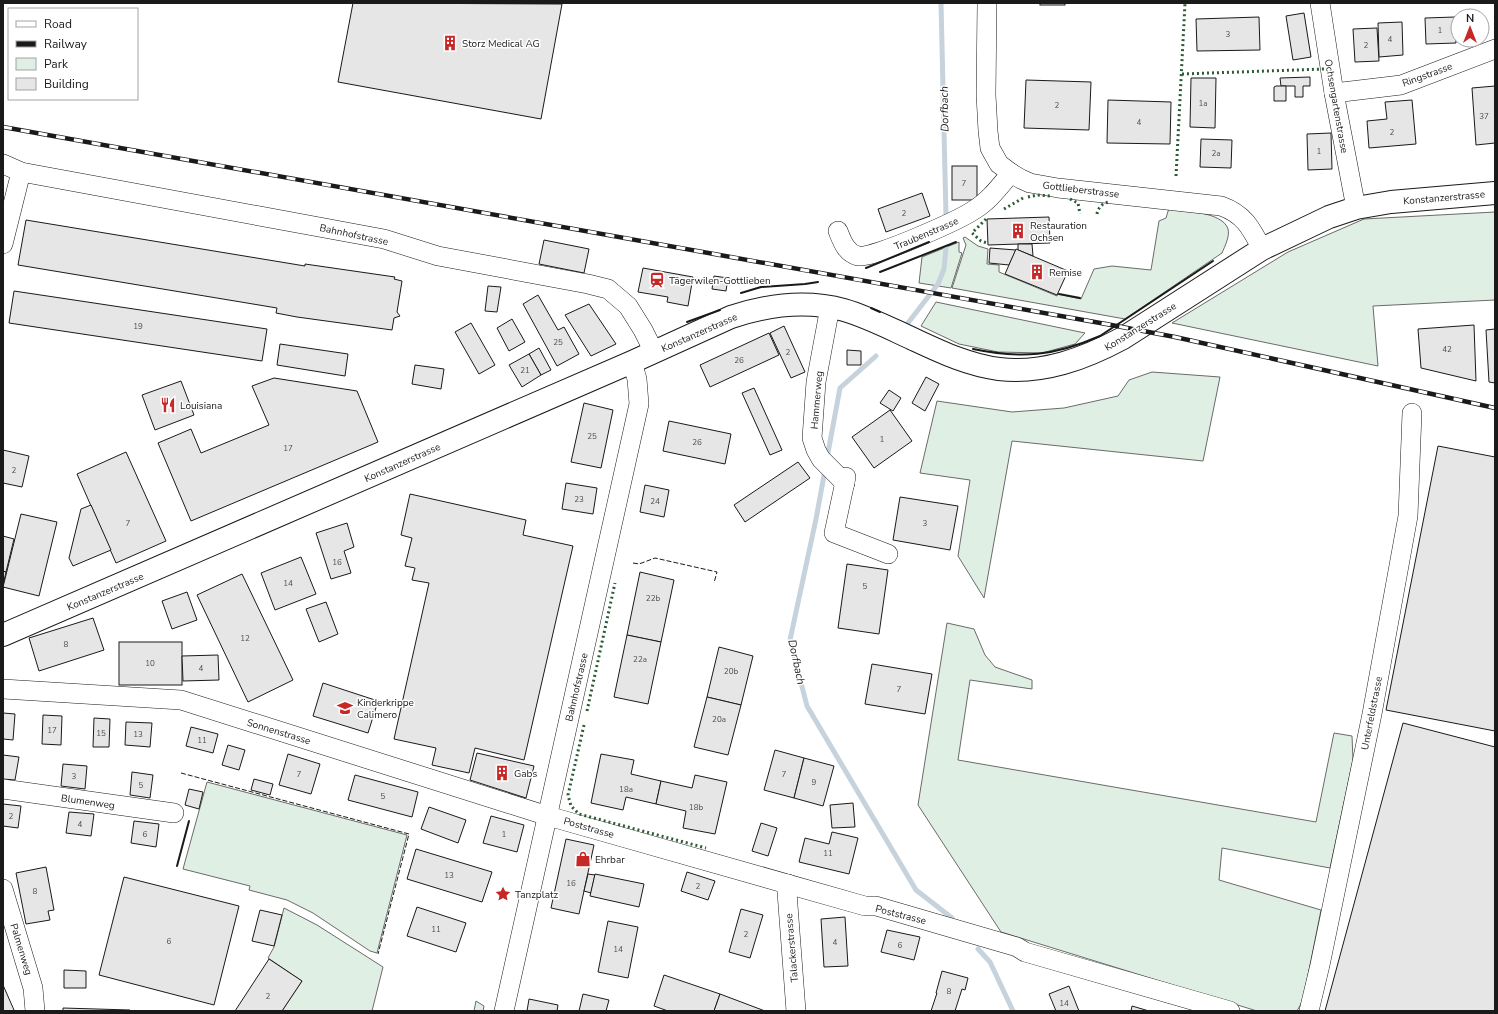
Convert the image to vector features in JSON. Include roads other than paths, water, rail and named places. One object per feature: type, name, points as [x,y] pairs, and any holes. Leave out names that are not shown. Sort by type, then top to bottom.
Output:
[{"type":"main road","name":"Konstanzerstrasse","points":[[3,635],[632,362],[731,316],[751,310],[771,306],[797,304],[830,307],[852,313],[946,355],[972,363],[999,369],[1051,367],[1076,361],[1100,351],[1123,338],[1262,249],[1329,217],[1356,208],[1391,202],[1495,193]]},
{"type":"street","name":"Gottlieberstrasse","points":[[988,3],[986,95],[988,131],[990,148],[999,164],[1011,173],[1030,182],[1058,188],[1221,206],[1243,218],[1262,249]]},
{"type":"street","name":"Ochsengartenstrasse","points":[[1320,3],[1334,93],[1356,208]]},
{"type":"street","name":"Ringstrasse","points":[[1334,93],[1401,85],[1495,49]]},
{"type":"street","name":"Bahnhofstrasse","points":[[3,164],[21,172],[384,239],[438,256],[574,281],[608,289],[628,306],[643,330],[654,352]]},
{"type":"street","points":[[3,244],[21,172]]},
{"type":"street","name":"Traubenstrasse","points":[[838,231],[845,248],[858,256],[876,254],[957,221],[976,210],[992,195],[1011,173]]},
{"type":"street","name":"Hammerweg","points":[[830,307],[816,382],[812,438],[816,450],[836,472],[834,533],[888,554]]},
{"type":"street","name":"Bahnhofstrasse","points":[[504,1011],[639,404],[638,379],[632,362]]},
{"type":"street","name":"Unterfeldstrasse","points":[[1309,1011],[1320,965],[1372,714],[1408,516],[1412,413]]},
{"type":"street","name":"Sonnenstrasse","points":[[3,689],[181,700],[548,816]]},
{"type":"street","name":"Blumenweg","points":[[3,789],[174,813]]},
{"type":"street","name":"Poststrasse","points":[[548,816],[865,906],[876,906],[951,927],[1017,947],[1025,952],[1230,1011]]},
{"type":"street","name":"Talackerstrasse","points":[[788,884],[787,892],[796,1011]]},
{"type":"street","name":"Palmenweg","points":[[3,888],[34,988],[35,1011]]},
{"type":"waterway","name":"Dorfbach","points":[[941,3],[946,216]]},
{"type":"waterway","name":"Dorfbach","points":[[908,323],[938,284],[944,269],[946,248]]},
{"type":"waterway","name":"Dorfbach","points":[[827,458],[840,388],[876,356]]},
{"type":"waterway","name":"Dorfbach","points":[[825,470],[790,640],[807,706],[916,890],[952,918]]},
{"type":"waterway","name":"Dorfbach","points":[[978,949],[990,962],[1013,1011]]},
{"type":"railway","points":[[3,127],[1106,324],[1175,337],[1495,408]]},
{"type":"place","name":"Storz Medical AG","points":[[450,43]]},
{"type":"place","name":"Restauration Ochsen","points":[[1018,231]]},
{"type":"place","name":"Remise","points":[[1037,272]]},
{"type":"place","name":"Tägerwilen-Gottlieben","points":[[657,280]]},
{"type":"place","name":"Louisiana","points":[[168,405]]},
{"type":"place","name":"Kinderkrippe Calimero","points":[[345,708]]},
{"type":"place","name":"Gabs","points":[[502,773]]},
{"type":"place","name":"Ehrbar","points":[[583,859]]},
{"type":"place","name":"Tanzplatz","points":[[503,894]]}]
